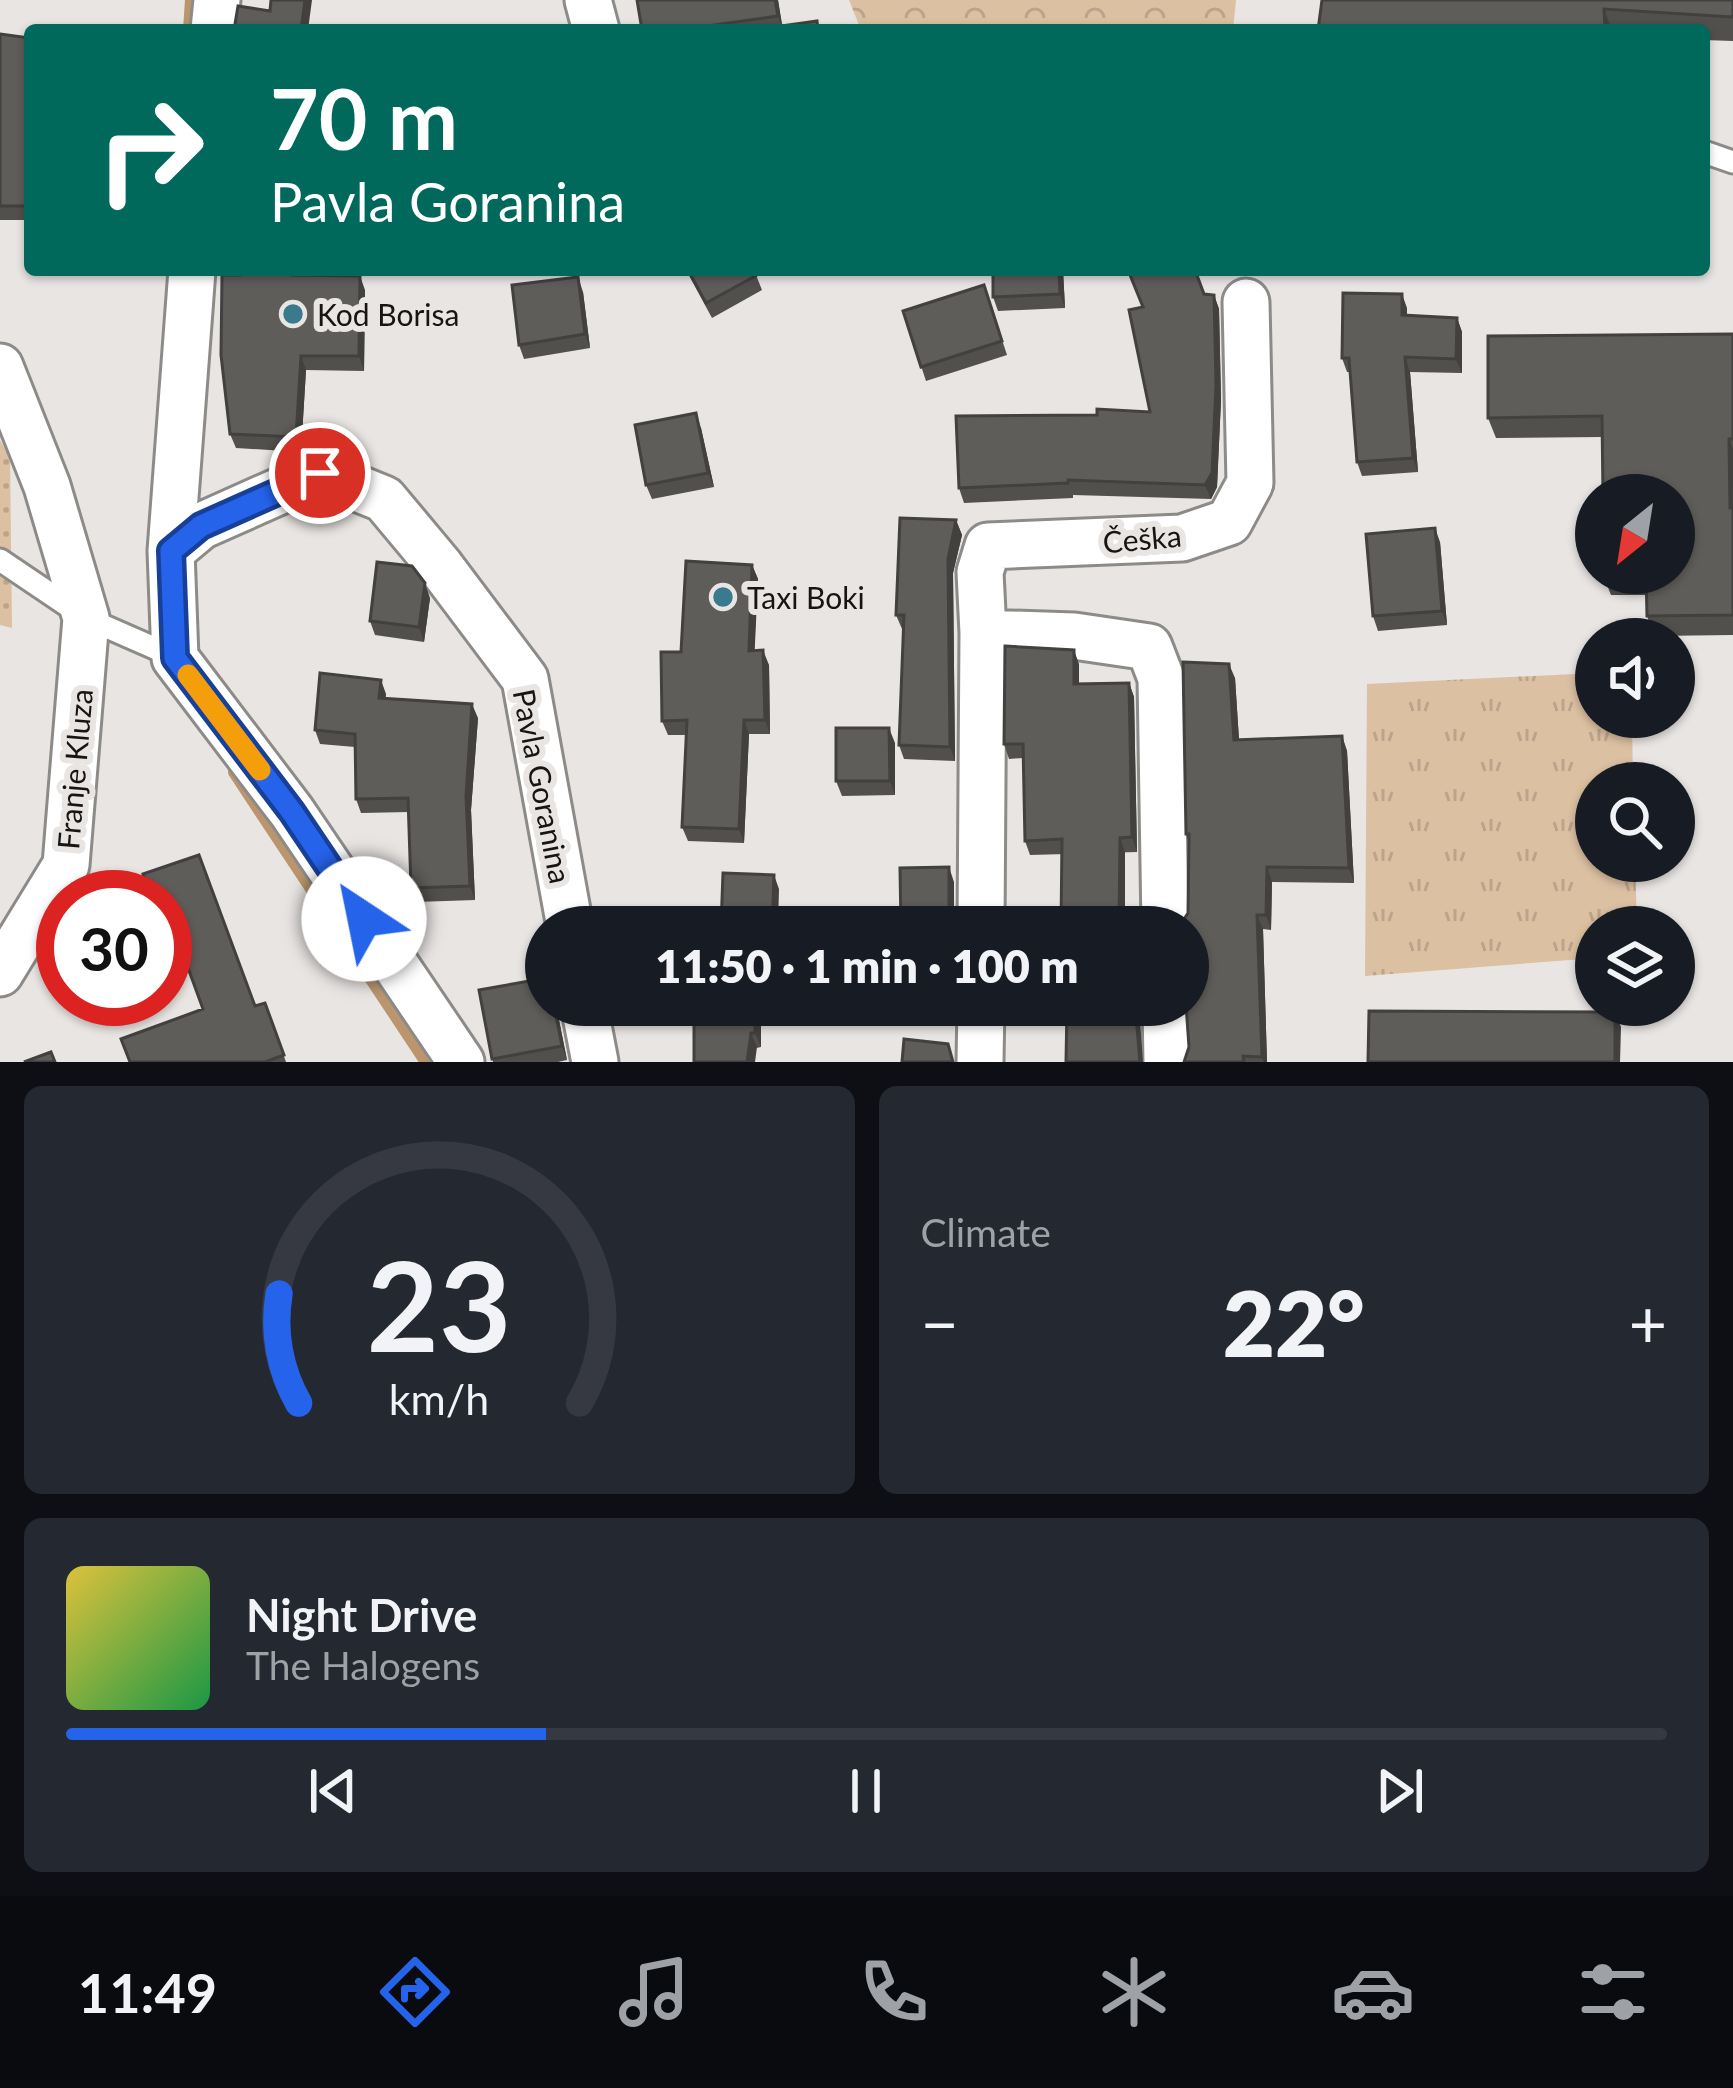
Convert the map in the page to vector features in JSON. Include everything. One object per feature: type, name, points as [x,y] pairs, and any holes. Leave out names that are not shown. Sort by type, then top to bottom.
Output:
[{"type":"street","points":[[192,276],[171,551],[175,658],[292,812],[461,1062]]},
{"type":"street","name":"Češka","points":[[981,906],[980,572],[988,546],[1182,538],[1228,523],[1250,483],[1246,302]]},
{"type":"street","points":[[0,367],[47,486],[86,618]]},
{"type":"street","name":"Pavla Goranina","points":[[171,551],[201,526],[320,473],[384,499],[525,680],[566,906]]},
{"type":"street","name":"Franje Kluza","points":[[0,973],[66,865],[86,618]]},
{"type":"street","points":[[983,633],[1074,636],[1149,647],[1161,679],[1165,906]]},
{"type":"street","points":[[588,1026],[595,1062]]},
{"type":"street","points":[[980,1062],[981,1026]]},
{"type":"street","points":[[1166,1026],[1167,1062]]},
{"type":"lane","points":[[0,560],[86,618],[175,658]]},
{"type":"green space","points":[[849,0],[1236,0],[1234,24],[859,24]]},
{"type":"green space","points":[[0,440],[10,458],[12,628],[0,625]]},
{"type":"green space","points":[[1575,674],[1575,738],[1632,738],[1633,762],[1575,762],[1575,882],[1636,882],[1636,906],[1575,906],[1575,960],[1365,976],[1367,684]]},
{"type":"building","points":[[271,0],[305,0],[302,24],[235,24],[238,6],[270,11]]},
{"type":"building","points":[[637,0],[775,0],[778,16],[721,24],[641,24]]},
{"type":"building","points":[[1322,0],[1733,0],[1733,17],[1604,9],[1605,24],[1319,24]]},
{"type":"building","points":[[0,34],[24,37],[24,206],[0,206]]},
{"type":"building","points":[[222,276],[360,276],[359,356],[301,356],[296,437],[230,434],[221,355]]},
{"type":"building","points":[[691,276],[755,276],[706,303]]},
{"type":"building","points":[[993,276],[1059,276],[1060,294],[993,297]]},
{"type":"building","points":[[1130,276],[1197,276],[1204,294],[1214,295],[1212,473],[1205,485],[1068,480],[959,488],[956,416],[1097,415],[1097,409],[1150,412],[1129,310],[1143,307]]},
{"type":"building","points":[[578,277],[585,334],[519,345],[512,285]]},
{"type":"building","points":[[984,285],[1002,341],[921,367],[903,311]]},
{"type":"building","points":[[1343,293],[1402,294],[1402,315],[1457,318],[1456,359],[1405,357],[1413,458],[1357,462],[1349,358],[1342,358]]},
{"type":"building","points":[[1733,334],[1733,439],[1729,439],[1733,615],[1647,616],[1646,594],[1695,594],[1695,474],[1603,474],[1602,416],[1488,418],[1488,336]]},
{"type":"building","points":[[696,413],[708,473],[646,485],[635,425]]},
{"type":"building","points":[[900,518],[956,520],[948,559],[950,747],[899,745],[904,615],[896,615]]},
{"type":"building","points":[[1435,528],[1442,611],[1373,616],[1366,534]]},
{"type":"building","points":[[686,561],[752,565],[749,651],[763,650],[765,720],[744,720],[739,829],[682,827],[687,720],[662,721],[661,652],[681,652]]},
{"type":"building","points":[[377,562],[412,566],[425,583],[419,627],[370,621]]},
{"type":"building","points":[[1005,646],[1074,650],[1074,684],[1129,683],[1132,837],[1120,838],[1119,906],[1061,906],[1062,839],[1025,841],[1023,744],[1004,744]]},
{"type":"building","points":[[1183,662],[1229,664],[1234,740],[1342,736],[1349,868],[1267,867],[1266,915],[1257,915],[1262,1057],[1243,1056],[1244,1062],[1184,1062],[1188,1026],[1209,1026],[1209,906],[1188,906]]},
{"type":"building","points":[[320,673],[381,680],[379,698],[472,704],[466,796],[470,886],[411,888],[408,798],[356,799],[355,734],[315,730]]},
{"type":"building","points":[[836,728],[889,728],[890,781],[836,781]]},
{"type":"building","points":[[199,855],[255,1006],[265,1003],[284,1055],[265,1062],[130,1062],[121,1039],[157,1026],[192,1026],[192,1013],[203,1009],[192,979],[192,870],[155,870]]},
{"type":"building","points":[[949,867],[949,906],[901,906],[900,868]]},
{"type":"building","points":[[723,873],[774,875],[773,906],[722,906]]},
{"type":"building","points":[[525,982],[525,1026],[558,1026],[562,1046],[492,1059],[479,990]]},
{"type":"building","points":[[1369,1011],[1575,1012],[1575,1026],[1615,1026],[1615,1062],[1368,1062]]},
{"type":"building","points":[[694,1026],[755,1026],[747,1062],[694,1062]]},
{"type":"building","points":[[1067,1026],[1137,1026],[1140,1062],[1066,1062]]},
{"type":"building","points":[[904,1039],[948,1044],[953,1062],[902,1062]]},
{"type":"building","points":[[51,1052],[55,1062],[24,1062]]},
{"type":"waterway","points":[[190,24],[192,0]]},
{"type":"waterway","points":[[235,772],[427,1062]]},
{"type":"slow traffic","points":[[188,675],[260,770]]},
{"type":"place","name":"Kod Borisa","points":[[293,314]]},
{"type":"place","name":"Taxi Boki","points":[[723,597]]},
{"type":"route","points":[[320,473],[201,526],[171,551],[175,658],[292,812],[364,919]]}]
